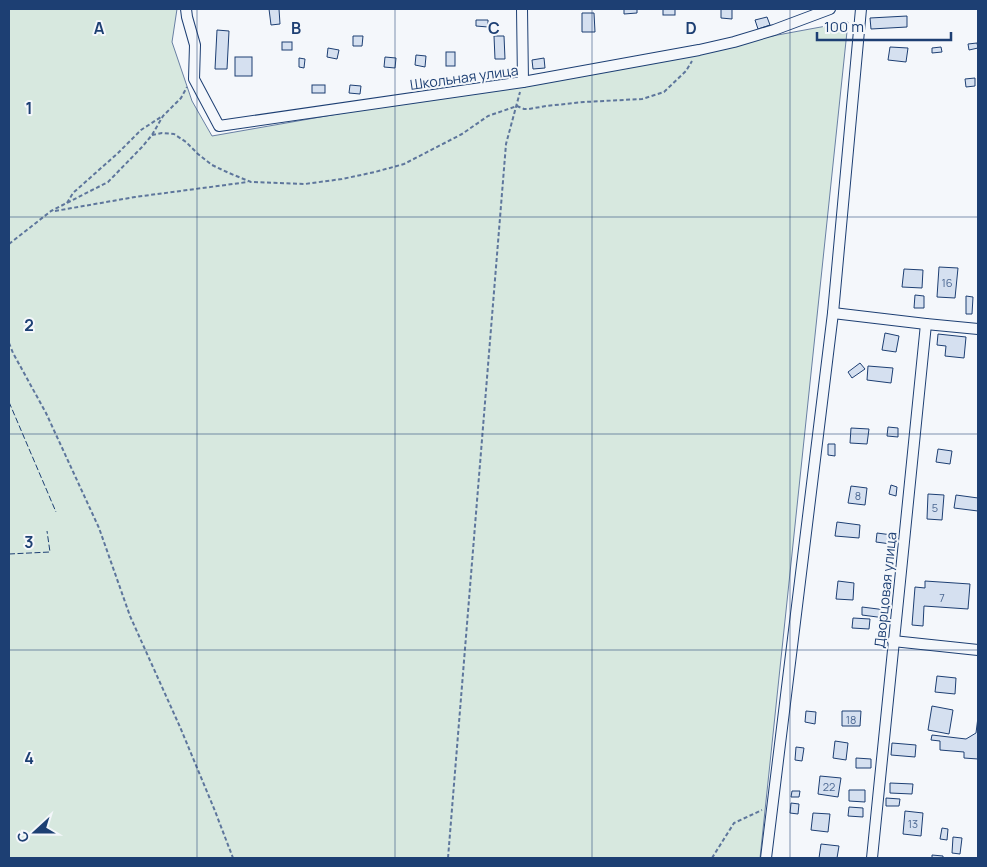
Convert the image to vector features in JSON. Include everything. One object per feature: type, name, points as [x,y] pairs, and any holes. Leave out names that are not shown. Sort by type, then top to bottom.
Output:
[{"type":"street","name":"Школьная улица","points":[[186,9],[195,45],[194,79],[219,126],[523,82],[699,50],[774,30],[830,9]]},
{"type":"street","points":[[522,9],[523,82]]},
{"type":"street","points":[[766,858],[834,313],[861,9]]},
{"type":"street","points":[[834,313],[978,329]]},
{"type":"street","name":"Дворцовая улица","points":[[872,858],[926,324]]},
{"type":"street","points":[[893,641],[978,650]]},
{"type":"path","points":[[51,212],[135,197],[250,182],[305,184],[375,172],[404,164],[462,134],[488,116],[517,106],[529,109],[584,102],[642,99],[664,92],[686,71],[699,50]]},
{"type":"path","points":[[67,203],[73,193],[141,130],[163,116],[181,98],[194,79]]},
{"type":"path","points":[[448,858],[506,144],[523,82]]},
{"type":"path","points":[[9,244],[51,212],[108,182],[142,148],[163,116]]},
{"type":"path","points":[[152,135],[162,133],[174,134],[212,165],[250,182]]},
{"type":"path","points":[[9,343],[46,413],[98,528],[130,616],[198,769],[233,858]]},
{"type":"path","points":[[712,858],[734,823],[772,805]]},
{"type":"shaded area","points":[[9,9],[177,9],[172,42],[192,101],[212,136],[523,82],[848,22],[760,858],[9,858]]},
{"type":"building","points":[[269,9],[279,9],[280,24],[271,25]]},
{"type":"building","points":[[624,9],[637,9],[637,13],[624,14]]},
{"type":"building","points":[[663,9],[675,9],[675,15],[663,15]]},
{"type":"building","points":[[721,9],[732,9],[732,19],[721,18]]},
{"type":"building","points":[[582,13],[594,13],[595,32],[582,32]]},
{"type":"building","points":[[907,16],[907,27],[871,29],[870,18]]},
{"type":"building","points":[[767,17],[770,25],[758,29],[755,20]]},
{"type":"building","points":[[476,20],[488,20],[488,27],[476,26]]},
{"type":"building","points":[[217,30],[229,31],[227,69],[215,69]]},
{"type":"building","points":[[353,36],[363,36],[362,46],[353,46]]},
{"type":"building","points":[[494,36],[504,36],[505,59],[495,59]]},
{"type":"building","points":[[282,42],[292,42],[292,50],[282,50]]},
{"type":"building","points":[[977,43],[978,48],[969,50],[968,44]]},
{"type":"building","points":[[890,47],[908,48],[906,62],[888,60]]},
{"type":"building","points":[[941,47],[942,52],[932,53],[932,48]]},
{"type":"building","points":[[328,48],[339,50],[337,59],[327,57]]},
{"type":"building","points":[[446,52],[455,52],[455,66],[446,66]]},
{"type":"building","points":[[416,55],[426,56],[425,67],[415,65]]},
{"type":"building","points":[[235,57],[252,57],[252,76],[235,76]]},
{"type":"building","points":[[385,57],[396,58],[395,68],[384,67]]},
{"type":"building","points":[[299,58],[305,59],[304,68],[299,67]]},
{"type":"building","points":[[544,58],[545,68],[533,69],[532,60]]},
{"type":"building","points":[[975,78],[975,86],[966,87],[965,79]]},
{"type":"building","points":[[312,85],[325,85],[325,93],[312,93]]},
{"type":"building","points":[[350,85],[361,86],[360,94],[349,93]]},
{"type":"building","points":[[939,267],[958,268],[955,298],[937,297]]},
{"type":"building","points":[[904,269],[923,270],[922,288],[902,287]]},
{"type":"building","points":[[915,295],[924,296],[924,308],[914,308]]},
{"type":"building","points":[[966,296],[973,297],[972,314],[966,314]]},
{"type":"building","points":[[885,333],[899,336],[896,352],[882,350]]},
{"type":"building","points":[[938,334],[966,337],[964,358],[945,356],[946,346],[937,345]]},
{"type":"building","points":[[860,363],[865,369],[852,378],[848,372]]},
{"type":"building","points":[[868,366],[893,368],[891,383],[867,380]]},
{"type":"building","points":[[888,427],[898,428],[898,437],[887,436]]},
{"type":"building","points":[[851,428],[869,429],[867,444],[850,443]]},
{"type":"building","points":[[828,444],[835,444],[835,456],[828,455]]},
{"type":"building","points":[[938,449],[952,451],[950,464],[936,462]]},
{"type":"building","points":[[891,485],[897,487],[896,496],[889,494]]},
{"type":"building","points":[[851,486],[867,488],[865,505],[848,503]]},
{"type":"building","points":[[928,494],[944,495],[942,520],[927,519]]},
{"type":"building","points":[[956,495],[978,498],[978,511],[954,508]]},
{"type":"building","points":[[837,522],[860,525],[859,538],[835,536]]},
{"type":"building","points":[[877,533],[892,535],[891,544],[876,542]]},
{"type":"building","points":[[838,581],[854,583],[853,600],[836,599]]},
{"type":"building","points":[[925,581],[970,584],[968,609],[924,606],[923,626],[912,625],[915,587],[925,588]]},
{"type":"building","points":[[862,607],[886,610],[885,618],[862,615]]},
{"type":"building","points":[[853,618],[870,619],[869,629],[852,628]]},
{"type":"building","points":[[937,676],[956,678],[955,694],[935,692]]},
{"type":"building","points":[[932,706],[953,710],[949,734],[928,730]]},
{"type":"building","points":[[806,711],[816,712],[815,724],[805,722]]},
{"type":"building","points":[[842,711],[861,711],[860,726],[842,726]]},
{"type":"building","points":[[978,717],[978,759],[964,758],[964,752],[940,750],[940,741],[931,740],[932,735],[966,739],[976,733]]},
{"type":"building","points":[[835,741],[848,743],[846,760],[833,758]]},
{"type":"building","points":[[892,743],[916,745],[915,757],[891,755]]},
{"type":"building","points":[[796,747],[804,748],[802,761],[795,760]]},
{"type":"building","points":[[856,758],[871,759],[871,768],[856,768]]},
{"type":"building","points":[[820,776],[841,778],[838,797],[818,794]]},
{"type":"building","points":[[890,783],[913,784],[912,794],[890,793]]},
{"type":"building","points":[[849,790],[865,790],[865,802],[849,801]]},
{"type":"building","points":[[792,791],[800,791],[799,797],[791,797]]},
{"type":"building","points":[[886,798],[900,799],[899,806],[886,806]]},
{"type":"building","points":[[791,803],[799,804],[798,814],[790,813]]},
{"type":"building","points":[[849,807],[863,808],[863,817],[848,816]]},
{"type":"building","points":[[905,811],[923,813],[921,836],[903,834]]},
{"type":"building","points":[[813,813],[830,814],[828,832],[811,830]]},
{"type":"building","points":[[942,828],[948,829],[947,840],[940,839]]},
{"type":"building","points":[[953,837],[962,838],[960,854],[952,853]]},
{"type":"building","points":[[821,844],[839,846],[837,858],[819,858]]},
{"type":"building","points":[[932,855],[943,856],[943,858],[932,858]]},
{"type":"fence","points":[[9,402],[56,512]]},
{"type":"fence","points":[[9,554],[50,552],[47,531]]}]
